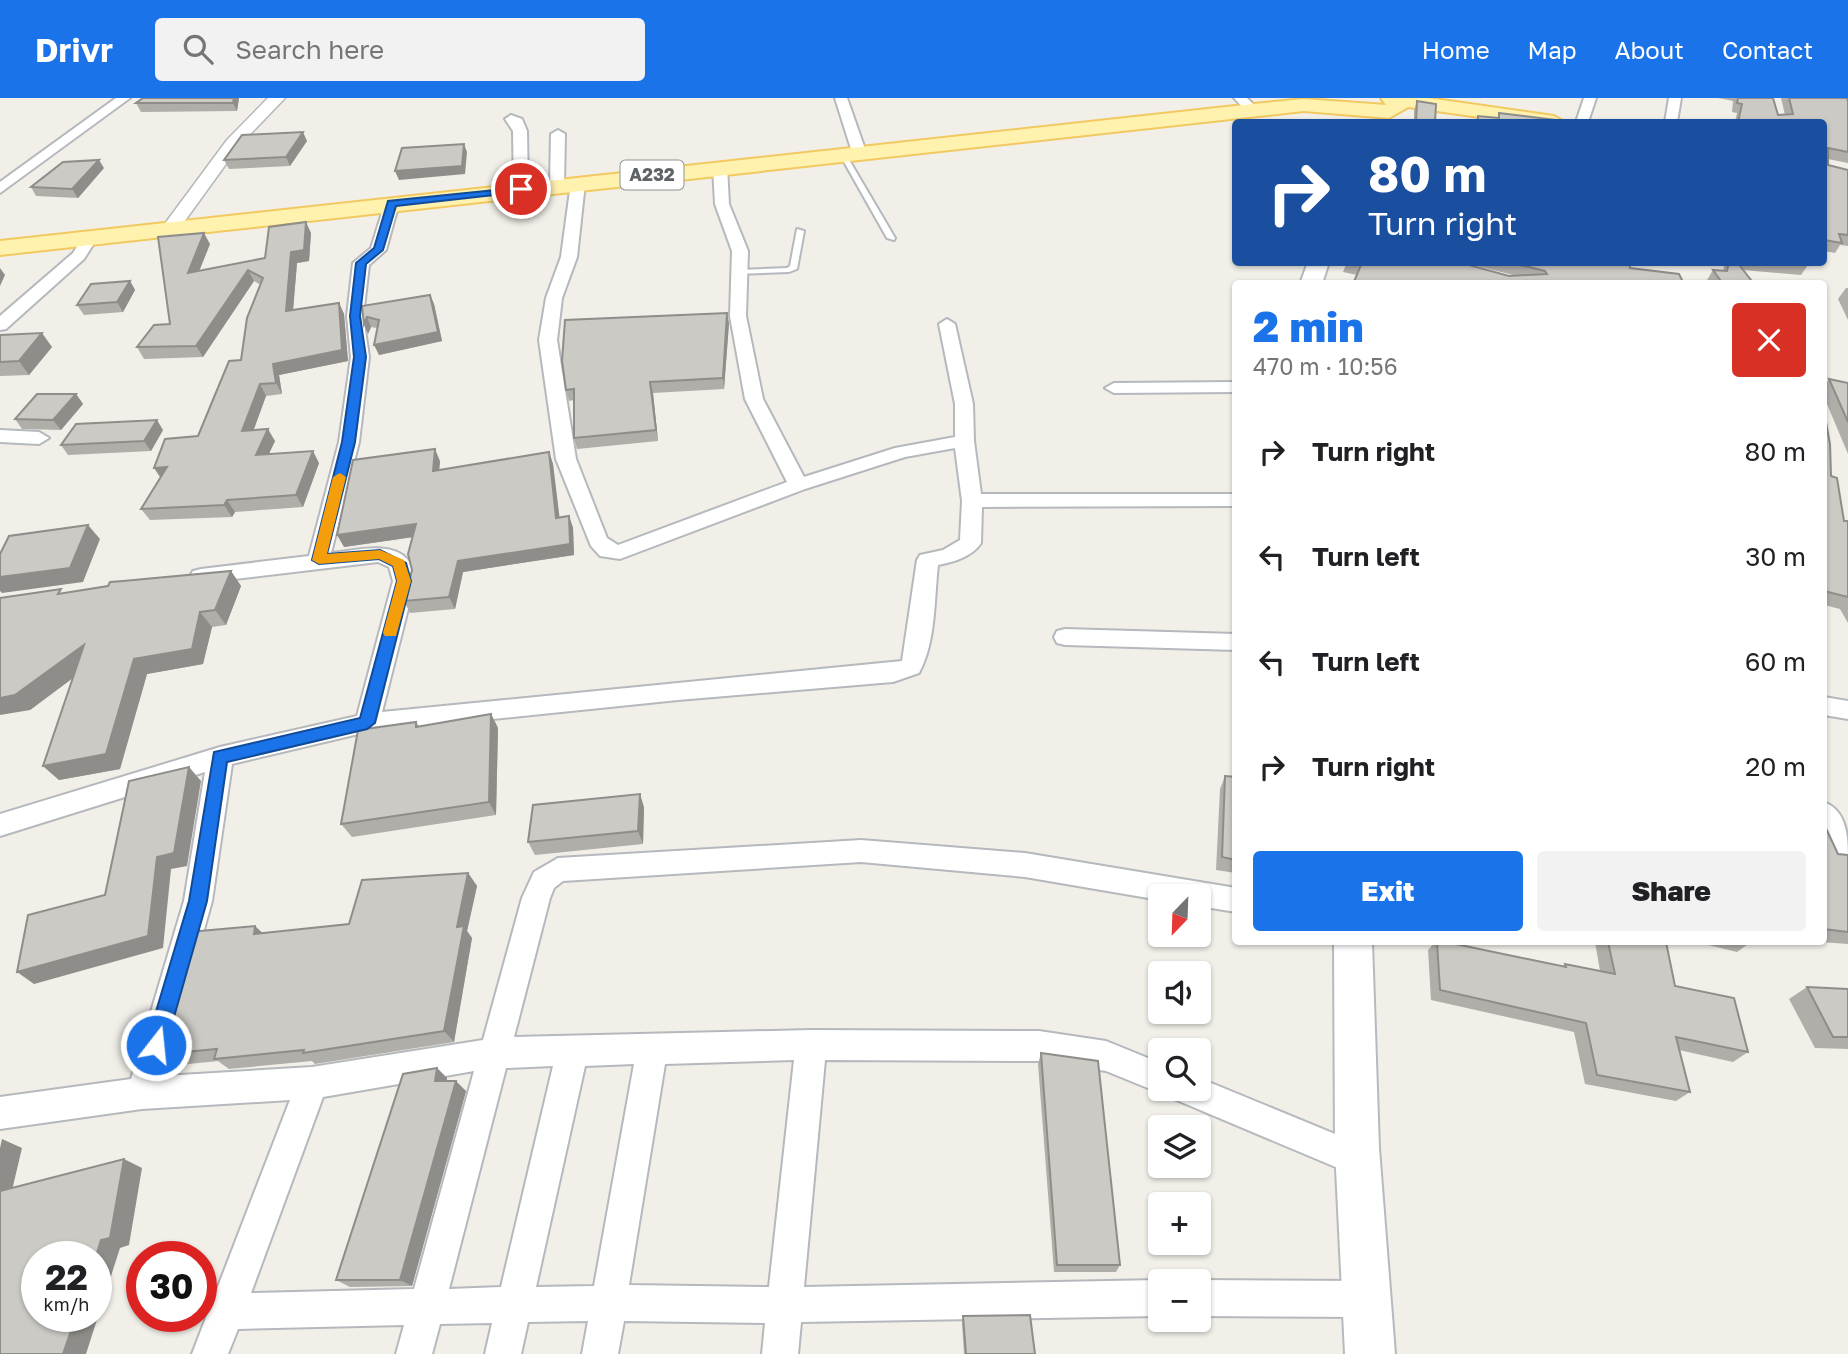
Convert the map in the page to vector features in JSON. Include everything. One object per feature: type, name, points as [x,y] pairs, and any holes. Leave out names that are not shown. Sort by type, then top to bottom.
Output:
[{"type":"main road","name":"A232","points":[[1304,105],[1337,98]]},
{"type":"main road","name":"A232","points":[[0,248],[850,153],[1247,104],[1304,105],[1357,110]]},
{"type":"main road","points":[[1357,110],[1390,108],[1461,111],[1529,119]]},
{"type":"main road","points":[[1353,945],[1352,1047],[1370,1354]]},
{"type":"street","points":[[0,189],[124,98]]},
{"type":"street","points":[[170,229],[245,131],[277,98]]},
{"type":"street","points":[[841,98],[850,153]]},
{"type":"street","points":[[1583,119],[1590,98]]},
{"type":"street","points":[[1672,119],[1675,98]]},
{"type":"street","points":[[511,119],[517,122],[520,131],[521,189]]},
{"type":"street","points":[[558,134],[568,184],[569,257],[554,298],[548,340],[566,460],[598,541],[607,551],[620,552],[798,485],[902,452],[964,441]]},
{"type":"street","points":[[720,167],[722,204],[740,251],[738,316],[754,399],[798,485]]},
{"type":"street","points":[[319,560],[350,430],[360,357],[355,316],[361,263],[378,250],[391,203]]},
{"type":"street","points":[[0,325],[79,256],[90,237]]},
{"type":"street","points":[[0,825],[220,757],[367,723],[664,692],[892,673],[911,667],[917,652],[928,560],[949,555],[970,543],[972,501],[964,441],[964,404],[947,324]]},
{"type":"street","points":[[1114,388],[1232,387]]},
{"type":"street","points":[[0,436],[39,438]]},
{"type":"street","points":[[972,501],[1232,500]]},
{"type":"street","points":[[180,579],[319,560],[380,555],[399,563],[404,581],[367,723]]},
{"type":"street","points":[[1065,637],[1232,642]]},
{"type":"street","points":[[1827,706],[1848,710]]},
{"type":"street","points":[[142,1093],[198,901],[220,757]]},
{"type":"street","points":[[1827,818],[1848,849]]},
{"type":"street","points":[[414,1354],[536,898],[544,880],[558,870],[861,852],[1025,865],[1232,899]]},
{"type":"street","points":[[0,1113],[142,1093],[312,1083],[493,1054],[811,1045],[1039,1046],[1106,1056],[1148,1073]]},
{"type":"street","points":[[780,1354],[811,1045]]},
{"type":"street","points":[[600,1354],[652,1050]]},
{"type":"street","points":[[503,1354],[572,1052]]},
{"type":"street","points":[[210,1354],[312,1083]]},
{"type":"street","points":[[1211,1099],[1357,1160]]},
{"type":"street","points":[[224,1311],[610,1303],[784,1305],[1148,1298]]},
{"type":"street","points":[[1211,1298],[1365,1299]]},
{"type":"lane","points":[[850,153],[891,238]]},
{"type":"lane","points":[[740,272],[789,271],[794,267],[800,230]]},
{"type":"building","points":[[143,98],[234,98],[233,103],[136,103]]},
{"type":"building","points":[[1738,98],[1773,98],[1778,115],[1793,114],[1789,98],[1847,98],[1848,152],[1828,148],[1828,165],[1848,170],[1848,235],[1839,234],[1842,243],[1827,240],[1827,119],[1739,119],[1742,104],[1737,103]]},
{"type":"building","points":[[1417,101],[1436,104],[1435,119],[1416,119]]},
{"type":"building","points":[[1499,113],[1548,119],[1478,119],[1478,116],[1499,118]]},
{"type":"building","points":[[303,132],[286,157],[224,160],[242,135]]},
{"type":"building","points":[[464,144],[462,166],[395,171],[402,148]]},
{"type":"building","points":[[99,160],[72,189],[31,187],[63,162]]},
{"type":"building","points":[[306,222],[304,250],[291,252],[286,311],[339,303],[342,350],[273,364],[276,383],[260,384],[242,431],[268,429],[256,455],[313,451],[296,495],[227,500],[224,505],[141,509],[167,467],[154,468],[165,439],[198,436],[229,361],[241,360],[247,318],[263,278],[248,270],[196,346],[137,347],[154,325],[170,324],[158,237],[204,233],[188,273],[265,258],[269,227]]},
{"type":"building","points":[[1361,266],[1473,266],[1509,276],[1547,274],[1545,271],[1524,266],[1630,266],[1679,274],[1682,280],[1355,280]]},
{"type":"building","points":[[1728,266],[1740,266],[1751,280],[1720,280],[1713,270],[1727,271]]},
{"type":"building","points":[[130,281],[117,302],[77,305],[91,284]]},
{"type":"building","points":[[430,295],[438,332],[374,345],[379,320],[367,317],[364,324],[362,306]]},
{"type":"building","points":[[727,313],[723,378],[650,382],[656,430],[574,438],[574,389],[566,390],[562,361],[565,320]]},
{"type":"building","points":[[42,333],[19,361],[0,362],[0,335]]},
{"type":"building","points":[[1829,379],[1848,383],[1848,422]]},
{"type":"building","points":[[37,394],[76,394],[53,420],[15,419]]},
{"type":"building","points":[[157,420],[144,441],[61,445],[76,424]]},
{"type":"building","points":[[1827,428],[1831,476],[1837,478],[1844,521],[1848,521],[1848,597],[1827,592]]},
{"type":"building","points":[[435,449],[433,471],[549,452],[556,518],[569,516],[570,544],[458,561],[449,597],[404,601],[412,570],[408,554],[416,524],[337,535],[353,460]]},
{"type":"building","points":[[88,525],[70,568],[0,577],[0,554],[9,536]]},
{"type":"building","points":[[231,571],[215,610],[200,612],[192,649],[134,659],[106,754],[43,766],[84,645],[15,695],[0,698],[0,598],[61,589],[58,594],[108,586],[110,582]]},
{"type":"building","points":[[491,714],[489,802],[341,824],[358,730],[416,722],[416,727]]},
{"type":"building","points":[[189,767],[174,853],[157,857],[148,936],[17,972],[28,915],[105,895],[129,781]]},
{"type":"building","points":[[1225,776],[1232,777],[1232,859],[1222,857]]},
{"type":"building","points":[[640,794],[638,831],[528,842],[533,805]]},
{"type":"building","points":[[1827,830],[1838,854],[1848,855],[1848,932],[1827,929]]},
{"type":"building","points":[[468,873],[457,927],[464,926],[444,1031],[303,1053],[304,1050],[214,1059],[217,1049],[153,1055],[189,932],[255,926],[254,934],[349,924],[362,880]]},
{"type":"building","points":[[1437,945],[1460,945],[1566,967],[1565,964],[1615,974],[1609,945],[1667,945],[1675,986],[1734,998],[1748,1052],[1676,1037],[1690,1092],[1597,1075],[1586,1023],[1440,990]]},
{"type":"building","points":[[1807,987],[1848,989],[1848,1037],[1833,1037]]},
{"type":"building","points":[[1041,1053],[1098,1061],[1120,1265],[1057,1265]]},
{"type":"building","points":[[437,1068],[435,1081],[456,1081],[400,1280],[336,1280],[403,1074]]},
{"type":"building","points":[[124,1159],[110,1238],[101,1241],[21,1241],[21,1332],[71,1332],[63,1354],[0,1354],[0,1191]]},
{"type":"building","points":[[1030,1315],[1035,1354],[966,1354],[963,1316]]},
{"type":"slow traffic","points":[[340,477],[319,560],[380,555],[399,563],[404,581],[390,633]]},
{"type":"route","points":[[156,1045],[198,901],[220,757],[367,723],[404,581],[399,563],[380,555],[319,560],[349,442],[360,357],[355,316],[361,263],[378,250],[391,203],[521,189]]}]
